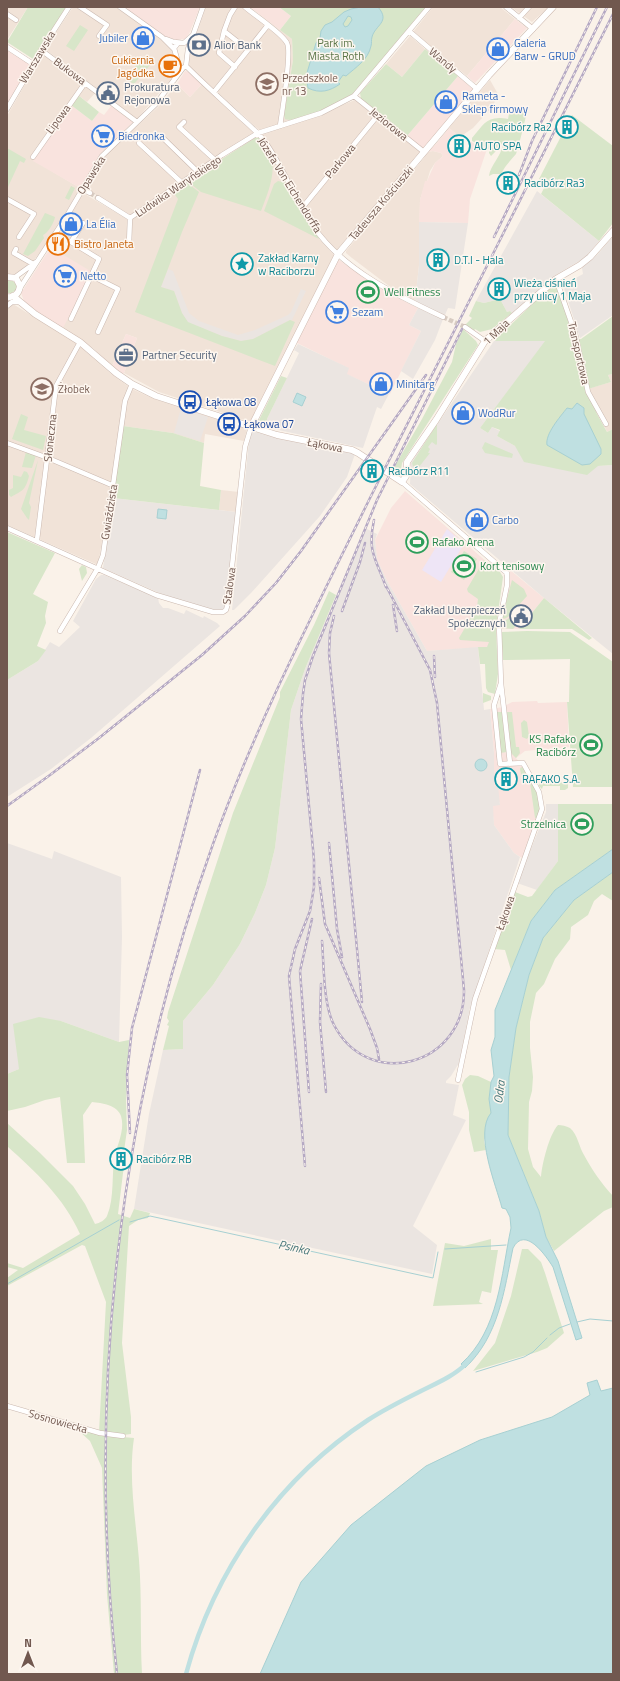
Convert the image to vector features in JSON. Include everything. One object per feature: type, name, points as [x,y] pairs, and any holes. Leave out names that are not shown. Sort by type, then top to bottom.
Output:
[{"type":"main road","name":"Tadeusza Kościuszki","points":[[252,427],[338,254],[477,89],[553,7]]},
{"type":"main road","name":"1 Maja","points":[[402,482],[406,476],[407,462],[436,420],[485,341],[556,279],[580,265],[590,257],[613,231]]},
{"type":"main road","points":[[9,276],[18,282],[13,295],[22,304]]},
{"type":"main road","name":"Łąkowa","points":[[22,304],[80,342],[116,373],[132,384],[156,396],[278,435],[358,452],[402,482]]},
{"type":"street","name":"Warszawska","points":[[7,109],[41,50],[69,7]]},
{"type":"street","points":[[80,7],[107,25],[99,36]]},
{"type":"street","points":[[120,7],[162,37],[174,49],[182,67]]},
{"type":"street","name":"Opawska","points":[[13,295],[38,260],[102,156],[155,105],[172,83],[186,59],[188,49],[203,7]]},
{"type":"street","points":[[235,7],[230,14],[218,53],[235,67]]},
{"type":"street","points":[[245,7],[268,25],[287,43],[288,48],[280,126]]},
{"type":"street","points":[[354,96],[429,7]]},
{"type":"street","points":[[506,7],[533,29]]},
{"type":"street","points":[[519,18],[529,7]]},
{"type":"street","points":[[7,14],[16,20]]},
{"type":"street","points":[[214,92],[268,25]]},
{"type":"street","points":[[224,31],[248,50]]},
{"type":"street","name":"Wandy","points":[[409,32],[477,89]]},
{"type":"street","name":"Opawska","points":[[184,43],[193,35]]},
{"type":"street","points":[[162,37],[184,43],[188,49]]},
{"type":"street","points":[[174,49],[178,42]]},
{"type":"street","points":[[7,47],[33,64]]},
{"type":"street","name":"Bukowa","points":[[41,50],[137,122]]},
{"type":"street","name":"Józefa Von Eichendorffa","points":[[182,67],[214,92],[258,133],[275,156],[302,208],[318,232],[338,254],[389,290],[443,317]]},
{"type":"street","name":"Lipowa","points":[[32,157],[85,83]]},
{"type":"street","name":"Ludwika Waryńskiego","points":[[98,198],[130,218],[215,160],[258,133],[321,112],[354,96]]},
{"type":"street","name":"Jeziorowa","points":[[354,96],[424,152]]},
{"type":"street","name":"Parkowa","points":[[302,208],[378,115]]},
{"type":"street","points":[[184,122],[179,127],[215,160]]},
{"type":"street","points":[[162,137],[198,172]]},
{"type":"street","points":[[139,143],[182,183]]},
{"type":"street","points":[[82,189],[90,194]]},
{"type":"street","points":[[7,199],[34,214],[19,237]]},
{"type":"street","points":[[129,244],[130,218]]},
{"type":"street","points":[[71,319],[100,259],[71,242],[83,223]]},
{"type":"street","points":[[16,249],[14,253],[34,264]]},
{"type":"street","name":"Opawska","points":[[9,276],[34,264]]},
{"type":"street","points":[[92,276],[118,290],[98,332]]},
{"type":"street","name":"Transportowa","points":[[556,279],[576,333],[588,392],[606,424]]},
{"type":"street","points":[[7,306],[12,302],[22,304]]},
{"type":"street","points":[[465,327],[485,341]]},
{"type":"street","name":"Słoneczna","points":[[37,540],[56,386],[80,342]]},
{"type":"street","name":"Gwiaździsta","points":[[60,631],[98,568],[103,555],[125,401],[132,384]]},
{"type":"street","name":"Stalowa","points":[[98,568],[156,595],[213,612],[220,613],[225,611],[230,582],[246,441],[252,427]]},
{"type":"street","points":[[7,443],[48,458],[114,486]]},
{"type":"street","name":"Łąkowa","points":[[402,482],[436,514],[507,574],[507,585],[499,624],[501,683],[510,763]]},
{"type":"street","points":[[7,528],[98,568]]},
{"type":"street","name":"Łąkowa","points":[[458,1080],[475,999],[542,809],[539,792],[523,763],[500,764],[494,705],[501,683]]},
{"type":"street","points":[[497,698],[504,701]]},
{"type":"street","points":[[494,705],[504,701]]},
{"type":"street","name":"Sosnowiecka","points":[[7,1406],[109,1434],[123,1436]]},
{"type":"shaded area","points":[[7,7],[28,7],[7,40]]},
{"type":"shaded area","points":[[73,7],[116,7],[171,47],[175,56],[176,67],[172,78],[137,119],[45,49]]},
{"type":"shaded area","points":[[128,7],[200,7],[189,34],[185,39],[176,40],[166,37],[127,9]]},
{"type":"shaded area","points":[[206,7],[250,7],[292,39],[293,60],[284,115],[290,121],[259,130],[188,65],[188,58]]},
{"type":"shaded area","points":[[250,7],[279,7],[291,16],[280,30]]},
{"type":"shaded area","points":[[433,7],[500,7],[515,19],[467,76],[413,32]]},
{"type":"shaded area","points":[[511,7],[549,7],[532,22]]},
{"type":"shaded area","points":[[515,19],[527,28],[475,83],[467,76]]},
{"type":"shaded area","points":[[410,36],[425,49],[402,77],[386,64]]},
{"type":"shaded area","points":[[7,50],[30,64],[7,106]]},
{"type":"shaded area","points":[[43,53],[95,93],[87,102],[78,95],[33,160],[80,188],[48,243],[34,260],[16,275],[7,274],[7,116]]},
{"type":"shaded area","points":[[185,71],[189,72],[202,84],[190,97],[177,84]]},
{"type":"shaded area","points":[[458,76],[473,89],[424,149],[407,136]]},
{"type":"shaded area","points":[[490,80],[498,94],[493,106],[473,128],[460,137],[449,128]]},
{"type":"shaded area","points":[[177,84],[190,97],[202,84],[254,133],[130,215],[86,189],[107,154],[158,107]]},
{"type":"shaded area","points":[[355,100],[421,152],[337,250],[317,229],[278,157],[261,133],[300,122]]},
{"type":"shaded area","points":[[71,105],[92,121],[99,112],[104,115],[111,106],[133,122],[100,154],[80,188],[33,161]]},
{"type":"shaded area","points":[[449,128],[460,137],[487,149],[470,199],[468,223],[419,222],[420,200],[425,181],[427,181],[435,163],[443,156],[441,153],[433,151],[427,152],[436,144]]},
{"type":"shaded area","points":[[255,138],[260,138],[284,178],[298,207],[319,239],[334,255],[250,422],[159,392],[124,373],[137,338],[126,334],[112,366],[93,348],[63,328],[52,248],[83,193],[127,219],[133,219],[186,182]]},
{"type":"shaded area","points":[[433,151],[441,153],[443,156],[435,163],[430,171],[420,200],[419,265],[415,302],[389,286],[352,258],[346,253],[346,251],[424,158],[427,152]]},
{"type":"shaded area","points":[[537,191],[599,241],[586,257],[554,276],[512,313],[510,311],[507,312],[500,299],[484,303],[476,301]]},
{"type":"shaded area","points":[[419,222],[468,223],[455,309],[448,308],[445,315],[415,302],[419,265]]},
{"type":"shaded area","points":[[613,236],[613,315],[580,338],[563,285],[583,274],[582,268],[598,254]]},
{"type":"shaded area","points":[[52,248],[92,272],[63,328],[41,315],[24,301],[21,293],[47,253]]},
{"type":"shaded area","points":[[339,260],[392,295],[418,308],[409,325],[421,331],[390,394],[346,374],[348,368],[295,342],[337,261]]},
{"type":"shaded area","points":[[168,269],[173,271],[189,313],[199,321],[238,335],[255,330],[288,315],[291,312],[301,289],[306,291],[292,320],[253,339],[241,341],[222,336],[188,323],[182,313],[174,291],[161,287]]},
{"type":"shaded area","points":[[13,304],[77,344],[110,373],[129,387],[98,565],[7,525],[7,310]]},
{"type":"shaded area","points":[[418,308],[443,319],[435,340],[413,379],[401,371],[421,331],[409,325]]},
{"type":"shaded area","points":[[126,334],[137,338],[123,374],[112,366]]},
{"type":"shaded area","points":[[494,341],[546,341],[480,428],[488,433],[492,427],[500,431],[497,436],[515,446],[598,466],[612,465],[613,467],[613,654],[544,598],[410,484],[411,463]]},
{"type":"shaded area","points":[[298,344],[349,368],[347,374],[389,394],[381,409],[377,407],[363,448],[269,428],[267,419],[299,353],[294,350]]},
{"type":"shaded area","points":[[613,374],[613,429],[607,432],[587,389],[611,382],[608,375]]},
{"type":"shaded area","points":[[132,389],[154,399],[247,429],[244,441],[205,434],[204,443],[173,433],[123,426],[127,401]]},
{"type":"shaded area","points":[[181,408],[208,417],[200,441],[174,433]]},
{"type":"shaded area","points":[[252,431],[355,454],[347,477],[320,516],[251,593],[234,610],[232,610],[249,441]]},
{"type":"shaded area","points":[[221,490],[239,492],[236,512],[219,510]]},
{"type":"shaded area","points":[[405,491],[495,569],[489,645],[487,647],[427,651],[386,579],[377,559],[375,540],[391,508]]},
{"type":"shaded area","points":[[113,498],[236,512],[227,606],[223,611],[214,610],[166,596],[103,568]]},
{"type":"shaded area","points":[[365,528],[377,534],[375,540],[377,559],[386,579],[427,651],[478,647],[484,710],[490,709],[494,753],[494,786],[498,786],[500,805],[493,806],[494,825],[514,853],[520,857],[470,1008],[459,1063],[446,1081],[446,1083],[459,1085],[453,1115],[466,1120],[413,1226],[437,1245],[432,1274],[134,1209],[149,1114],[163,1050],[183,1049],[183,1021],[213,985],[240,944],[255,913],[266,885],[275,848],[291,710],[305,669]]},
{"type":"shaded area","points":[[447,529],[464,544],[441,582],[422,570]]},
{"type":"shaded area","points":[[510,570],[544,598],[519,629],[502,629],[500,624],[504,601],[510,585]]},
{"type":"shaded area","points":[[101,575],[158,598],[159,603],[163,608],[168,608],[184,614],[186,610],[203,618],[204,616],[220,626],[91,738],[51,769],[7,797],[7,680],[38,661],[50,642],[59,647],[80,627],[73,621],[96,579]]},
{"type":"shaded area","points":[[537,701],[538,703],[567,702],[569,747],[525,751],[516,758],[525,769],[534,785],[539,817],[522,858],[514,853],[494,825],[492,805],[500,804],[494,787],[494,753],[490,709],[503,707],[512,702]]},
{"type":"shaded area","points":[[546,804],[558,804],[558,861],[537,890],[517,883],[546,812]]},
{"type":"shaded area","points":[[7,843],[52,859],[54,851],[121,877],[122,937],[119,1042],[61,1021],[19,1069],[7,1074]]},
{"type":"green space","points":[[28,7],[68,7],[33,59],[7,42]]},
{"type":"green space","name":"Park im. Miasta Roth","points":[[279,7],[426,7],[354,93],[320,111],[291,120],[285,119],[284,115],[293,60],[292,39],[280,30],[291,16]]},
{"type":"green space","points":[[80,25],[88,30],[74,51],[66,46]]},
{"type":"green space","points":[[425,49],[458,76],[407,136],[361,99],[360,93],[386,64],[402,77]]},
{"type":"green space","points":[[143,57],[150,65],[134,84],[125,79]]},
{"type":"green space","points":[[78,95],[99,112],[92,121],[71,105]]},
{"type":"green space","points":[[510,108],[527,111],[517,151],[501,174],[493,174],[489,176],[491,168],[503,145],[499,143],[497,150],[491,156],[489,149],[472,141],[472,138],[487,122],[495,118],[508,119]]},
{"type":"green space","points":[[572,115],[613,146],[613,223],[599,241],[541,194],[546,184],[539,179]]},
{"type":"green space","points":[[255,138],[260,138],[270,154],[273,166],[270,186],[261,211],[201,192],[187,181]]},
{"type":"green space","points":[[7,148],[26,159],[24,163],[20,161],[8,187]]},
{"type":"green space","points":[[278,181],[287,183],[298,207],[319,239],[264,211],[274,184]]},
{"type":"green space","points":[[186,182],[199,192],[161,287],[174,291],[182,313],[188,322],[222,336],[241,341],[253,339],[290,320],[295,322],[275,366],[135,312],[178,199],[173,192]]},
{"type":"green space","points":[[71,186],[75,188],[69,200],[65,198]]},
{"type":"green space","points":[[45,213],[55,217],[52,225],[43,235],[44,238],[35,251],[28,256],[23,254]]},
{"type":"green space","points":[[7,280],[12,280],[17,285],[16,290],[12,293],[7,293]]},
{"type":"green space","points":[[553,284],[557,285],[574,340],[581,339],[613,316],[613,374],[608,375],[611,382],[588,389],[597,414],[607,432],[613,429],[613,467],[612,465],[598,466],[587,475],[524,462],[515,446],[497,436],[500,430],[492,427],[488,433],[480,428],[545,341],[494,341]]},
{"type":"green space","points":[[500,299],[507,312],[510,311],[512,313],[492,329],[480,332],[475,329],[474,331],[465,325],[472,318],[469,316],[476,301],[484,303]]},
{"type":"green space","points":[[463,329],[476,341],[478,345],[402,463],[400,477],[392,471],[422,419],[452,362],[456,344]]},
{"type":"green space","points":[[281,376],[287,378],[267,419],[269,428],[257,424]]},
{"type":"green space","points":[[21,414],[28,417],[24,430],[46,436],[43,450],[12,439]]},
{"type":"green space","points":[[437,424],[437,444],[436,445],[432,442],[428,447],[430,449],[428,453],[430,453],[415,472],[412,463]]},
{"type":"green space","points":[[123,426],[173,433],[204,443],[200,486],[221,490],[219,510],[113,498]]},
{"type":"green space","points":[[485,442],[513,454],[512,458],[485,453],[482,448]]},
{"type":"green space","points":[[26,452],[36,455],[32,468],[22,467]]},
{"type":"green space","points":[[38,460],[29,503],[31,507],[29,520],[21,509]]},
{"type":"green space","points":[[24,471],[27,472],[29,476],[25,487],[11,497],[9,495],[9,490],[13,488],[13,475],[21,477]]},
{"type":"green space","points":[[7,532],[55,553],[33,594],[48,602],[45,616],[46,623],[37,646],[46,650],[38,661],[7,680]]},
{"type":"green space","name":"Kort tenisowy","points":[[464,551],[477,559],[464,580],[451,572]]},
{"type":"green space","points":[[484,560],[500,572],[503,577],[496,627],[498,674],[495,694],[488,692],[486,688],[485,664],[480,664],[478,647],[487,647],[489,642],[460,640],[459,638],[477,607],[478,599],[468,592],[467,589]]},
{"type":"green space","points":[[82,565],[86,567],[87,573],[82,581],[79,569]]},
{"type":"green space","points":[[512,580],[524,589],[527,596],[508,617],[504,619],[502,617]]},
{"type":"green space","points":[[329,591],[336,595],[305,669],[291,710],[275,848],[266,885],[255,913],[240,944],[213,985],[183,1021],[183,1049],[163,1050],[169,1026],[167,1025],[169,1021],[167,1018],[168,1012],[233,813],[280,697],[280,692],[314,625]]},
{"type":"green space","points":[[544,598],[592,638],[589,640],[572,629],[519,629]]},
{"type":"green space","points":[[509,618],[517,625],[513,629],[501,628],[500,624]]},
{"type":"green space","name":"KS Rafako Racibórz","points":[[501,632],[570,632],[613,662],[613,787],[573,787],[567,702],[569,702],[570,659],[503,660]]},
{"type":"green space","points":[[483,693],[491,696],[491,700],[483,703]]},
{"type":"green space","points":[[496,712],[504,712],[507,752],[500,753]]},
{"type":"green space","points":[[507,712],[512,712],[516,747],[519,747],[520,753],[516,758],[511,753]]},
{"type":"green space","points":[[524,720],[527,722],[529,736],[527,739],[522,737],[521,723]]},
{"type":"green space","points":[[521,767],[525,769],[528,774],[527,780],[523,784],[520,769]]},
{"type":"green space","points":[[532,781],[538,799],[538,818],[535,818],[530,783]]},
{"type":"green space","points":[[540,782],[543,782],[544,784],[568,782],[568,788],[565,790],[560,790],[560,786],[543,786],[542,789],[539,786]]},
{"type":"green space","points":[[558,804],[613,804],[613,849],[555,890],[531,921],[511,970],[505,950],[494,949],[515,892],[528,897],[532,896],[558,861]]},
{"type":"green space","points":[[613,872],[613,901],[602,894],[594,901],[588,915],[571,927],[570,939],[555,959],[544,984],[536,993],[530,1022],[530,1048],[533,1077],[532,1091],[529,1102],[528,1149],[533,1167],[541,1177],[546,1150],[558,1125],[562,1125],[573,1131],[590,1166],[613,1196],[613,1207],[604,1211],[554,1251],[546,1237],[539,1211],[508,1135],[509,1077],[516,1028],[529,975],[543,938],[574,900]]},
{"type":"green space","points":[[39,1017],[61,1021],[119,1042],[129,1040],[126,1102],[127,1130],[124,1151],[120,1151],[118,1164],[124,1165],[118,1214],[130,1218],[134,1209],[150,1213],[148,1218],[138,1220],[129,1226],[122,1343],[131,1417],[131,1434],[123,1435],[99,1432],[106,1302],[85,1246],[82,1245],[7,1286],[7,1278],[18,1270],[7,1267],[7,1263],[23,1268],[80,1234],[58,1197],[39,1176],[7,1146],[7,1123],[73,1186],[85,1204],[95,1224],[105,1219],[107,1216],[111,1201],[115,1155],[122,1131],[121,1116],[116,1109],[105,1104],[92,1102],[83,1115],[85,1163],[67,1163],[60,1097],[7,1111],[7,1074],[19,1069],[13,1024]]},
{"type":"green space","points":[[470,1075],[478,1076],[491,1082],[489,1099],[491,1113],[484,1141],[486,1150],[474,1152],[469,1130],[469,1112],[462,1085],[465,1079]]},
{"type":"green space","points":[[491,1239],[491,1250],[498,1250],[491,1293],[482,1291],[479,1302],[483,1304],[433,1306],[445,1243],[464,1246]]},
{"type":"green space","points":[[522,1249],[528,1249],[541,1262],[564,1333],[547,1348],[473,1371],[495,1343],[511,1296]]},
{"type":"green space","points":[[81,1430],[111,1436],[134,1438],[132,1453],[132,1484],[140,1574],[142,1674],[114,1674],[107,1595],[102,1468],[90,1441],[80,1432]]},
{"type":"water","points":[[361,7],[378,7],[382,12],[383,20],[374,33],[367,55],[361,63],[346,76],[343,75],[338,82],[340,84],[325,91],[317,91],[308,88],[306,76],[316,43],[320,38],[321,31],[325,25],[351,9]],"holes":[[[348,16],[351,17],[352,20],[348,26],[345,27],[343,24]]]},
{"type":"water","points":[[297,393],[306,397],[302,406],[293,402]]},
{"type":"water","points":[[577,403],[584,408],[584,414],[601,449],[601,454],[590,464],[582,465],[547,445],[548,436],[557,421],[567,408],[572,409]]},
{"type":"water","points":[[158,509],[167,510],[166,519],[157,518]]},
{"type":"water","points":[[481,759],[485,761],[487,765],[485,769],[481,771],[477,769],[475,765],[477,761]]},
{"type":"water","name":"Odra","points":[[613,849],[613,872],[574,900],[543,938],[529,975],[516,1028],[509,1077],[508,1135],[539,1211],[546,1237],[558,1261],[582,1338],[576,1340],[553,1267],[535,1245],[529,1241],[523,1240],[518,1242],[513,1248],[503,1296],[493,1327],[486,1342],[465,1368],[461,1364],[474,1350],[491,1318],[501,1283],[511,1228],[510,1217],[506,1209],[502,1208],[491,1173],[485,1146],[486,1122],[491,1113],[489,1099],[491,1082],[494,1076],[491,1050],[495,1037],[495,1010],[531,921],[555,890]]},
{"type":"water","points":[[597,1380],[601,1391],[613,1388],[613,1674],[260,1674],[301,1582],[351,1525],[426,1466],[480,1440],[552,1417],[590,1395],[587,1383]]},
{"type":"waterway","name":"Psinka","points":[[130,1222],[150,1216],[433,1278],[438,1252]]},
{"type":"waterway","name":"Psinka","points":[[7,1284],[119,1220]]},
{"type":"waterway","name":"Psinka","points":[[445,1249],[506,1245]]},
{"type":"waterway","points":[[577,1322],[590,1319],[613,1321]]},
{"type":"waterway","points":[[550,1335],[559,1328],[570,1324]]},
{"type":"waterway","points":[[476,1372],[524,1357],[533,1352],[547,1338]]},
{"type":"waterway","points":[[186,1674],[198,1636],[214,1599],[232,1564],[254,1530],[278,1499],[306,1470],[335,1444],[368,1420],[445,1379],[457,1372],[467,1363]]},
{"type":"tunnel","points":[[90,193],[98,198]]},
{"type":"tunnel","points":[[443,317],[465,327]]},
{"type":"railway","points":[[519,175],[532,141],[597,7]]},
{"type":"railway","points":[[494,237],[607,7]]},
{"type":"railway","points":[[117,1674],[108,1569],[106,1464],[109,1359],[118,1254],[133,1150],[154,1046],[180,944],[213,844],[230,799],[267,712],[307,626],[613,14]]},
{"type":"railway","points":[[305,1166],[289,976],[295,949],[310,911],[314,887],[314,860],[301,719],[305,680],[313,656],[377,500],[462,329]]},
{"type":"railway","points":[[7,806],[99,738],[202,655],[245,616],[276,583],[301,551],[426,375]]},
{"type":"railway","points":[[374,520],[372,531],[372,548],[386,587]]},
{"type":"railway","points":[[342,611],[360,562],[365,543]]},
{"type":"railway","points":[[322,941],[326,996],[330,1016],[334,1025],[350,1046],[369,1058],[391,1063],[412,1061],[433,1052],[449,1037],[460,1016],[464,990],[437,703],[430,670],[384,582]]},
{"type":"railway","points":[[393,605],[397,631]]},
{"type":"railway","points":[[334,616],[330,633],[329,653],[362,1002]]},
{"type":"railway","points":[[434,656],[435,677]]},
{"type":"railway","points":[[130,1133],[127,1075],[132,1028],[200,770]]},
{"type":"railway","points":[[329,843],[337,929],[342,957]]},
{"type":"railway","points":[[319,878],[325,924],[370,1029],[377,1048],[379,1059]]},
{"type":"railway","points":[[309,1092],[300,971],[312,919]]},
{"type":"railway","points":[[321,984],[320,1022],[326,1092]]},
{"type":"place","name":"Jubiler","points":[[143,38]]},
{"type":"place","name":"Alior Bank","points":[[199,45]]},
{"type":"place","name":"Galeria Barw - GRUD","points":[[498,49]]},
{"type":"place","name":"Cukiernia Jagódka","points":[[170,66]]},
{"type":"place","name":"Przedszkole nr 13","points":[[267,84]]},
{"type":"place","name":"Prokuratura Rejonowa","points":[[108,93]]},
{"type":"place","name":"Rameta - Sklep firmowy","points":[[446,102]]},
{"type":"place","name":"Racibórz Ra2","points":[[567,127]]},
{"type":"place","name":"Biedronka","points":[[103,136]]},
{"type":"place","name":"AUTO SPA","points":[[459,146]]},
{"type":"place","name":"Racibórz Ra3","points":[[508,183]]},
{"type":"place","name":"La Élia","points":[[71,224]]},
{"type":"place","name":"Bistro Janeta","points":[[58,244]]},
{"type":"place","name":"D.T.I - Hala","points":[[438,260]]},
{"type":"place","name":"Zakład Karny w Raciborzu","points":[[242,264]]},
{"type":"place","name":"Netto","points":[[65,276]]},
{"type":"place","name":"Wieża ciśnień przy ulicy 1 Maja","points":[[499,289]]},
{"type":"place","name":"Well Fitness","points":[[368,292]]},
{"type":"place","name":"Sezam","points":[[337,312]]},
{"type":"place","name":"Partner Security","points":[[126,355]]},
{"type":"place","name":"Minitarg","points":[[381,384]]},
{"type":"place","name":"Żłobek","points":[[42,389]]},
{"type":"place","name":"Łąkowa 08","points":[[190,402]]},
{"type":"place","name":"WodRur","points":[[463,413]]},
{"type":"place","name":"Łąkowa 07","points":[[229,424]]},
{"type":"place","name":"Racibórz R11","points":[[372,471]]},
{"type":"place","name":"Carbo","points":[[477,520]]},
{"type":"place","name":"Rafako Arena","points":[[417,542]]},
{"type":"place","name":"Kort tenisowy","points":[[464,566]]},
{"type":"place","name":"Zakład Ubezpieczeń Społecznych","points":[[521,616]]},
{"type":"place","name":"KS Rafako Racibórz","points":[[591,745]]},
{"type":"place","name":"RAFAKO S.A.","points":[[506,779]]},
{"type":"place","name":"Strzelnica","points":[[582,824]]},
{"type":"place","name":"Racibórz RB","points":[[121,1159]]}]
